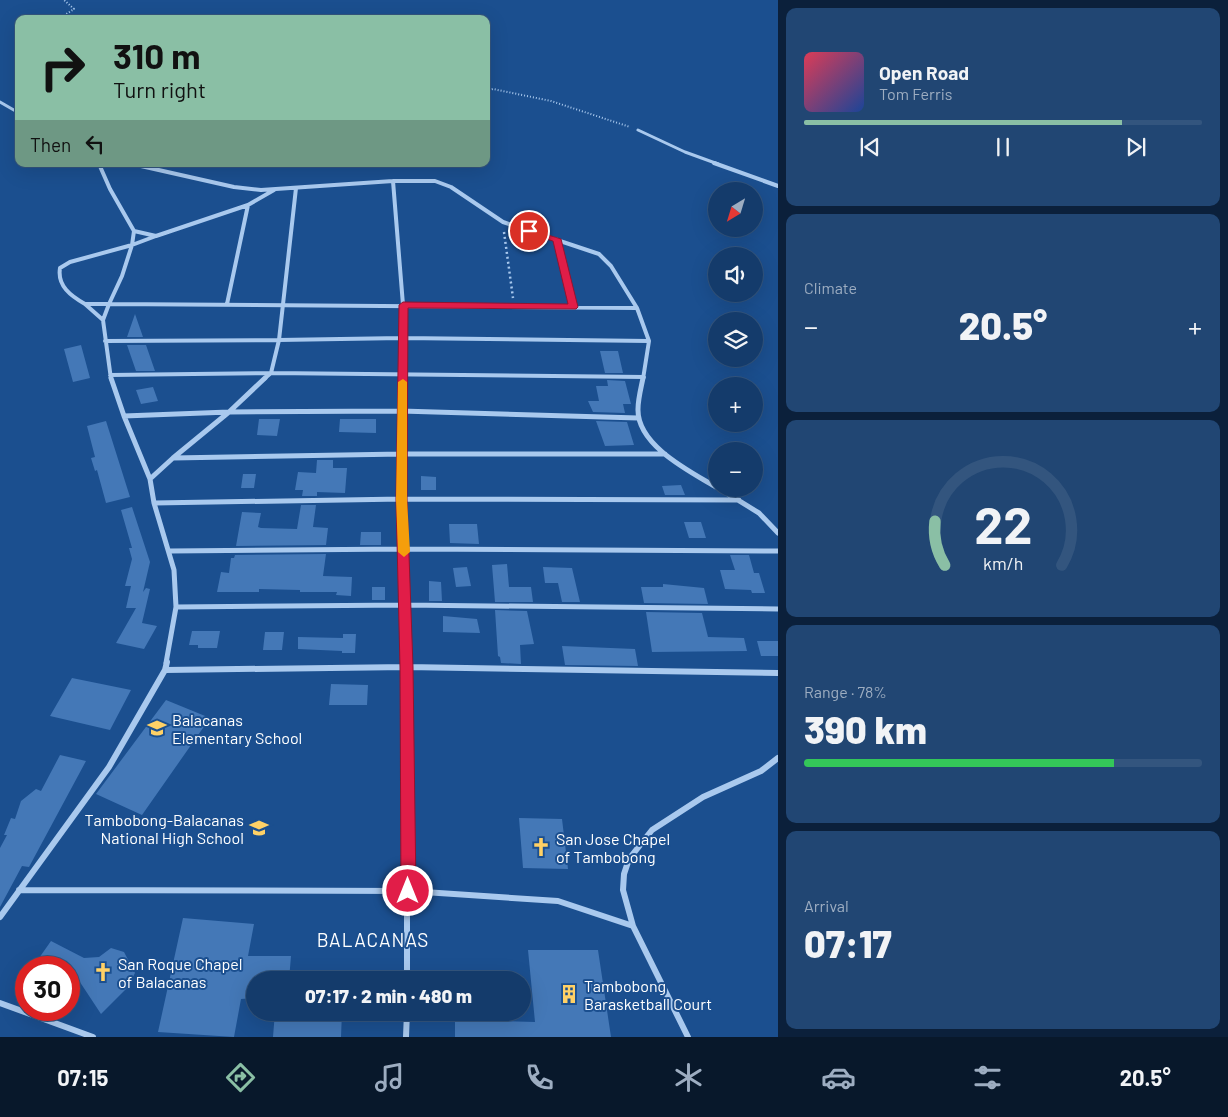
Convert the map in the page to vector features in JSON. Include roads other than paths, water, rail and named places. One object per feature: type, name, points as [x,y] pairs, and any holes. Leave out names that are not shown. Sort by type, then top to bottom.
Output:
[{"type":"street","points":[[0,102],[15,111]]},
{"type":"street","points":[[638,130],[685,152],[778,186]]},
{"type":"street","points":[[0,917],[109,767],[132,730],[165,670],[176,607],[176,587],[170,551],[154,503],[150,479],[124,416],[110,375],[103,320],[122,276],[132,245],[134,231],[101,167]]},
{"type":"street","points":[[146,167],[243,188],[275,189],[425,180],[444,183],[503,222],[588,250],[606,260],[637,308],[649,341],[638,418],[647,435],[665,454],[708,482]]},
{"type":"street","points":[[393,181],[403,305],[401,411],[407,667],[407,971]]},
{"type":"street","points":[[150,479],[229,412],[271,373],[279,340],[284,304],[296,188]]},
{"type":"street","points":[[103,320],[65,290],[59,275],[60,268],[70,262],[132,245],[248,205],[275,189]]},
{"type":"street","points":[[227,304],[248,205]]},
{"type":"street","points":[[134,231],[156,236]]},
{"type":"street","points":[[556,239],[573,307]]},
{"type":"street","points":[[85,304],[637,308]]},
{"type":"street","points":[[105,341],[402,338],[649,341]]},
{"type":"street","points":[[110,375],[403,373],[644,377]]},
{"type":"street","points":[[124,416],[229,412],[401,411],[638,418]]},
{"type":"street","points":[[173,458],[402,454],[665,454]]},
{"type":"street","points":[[734,497],[773,524],[778,532]]},
{"type":"street","points":[[154,503],[402,499],[739,500]]},
{"type":"street","points":[[170,551],[404,549],[778,551]]},
{"type":"street","points":[[176,607],[405,605],[778,610]]},
{"type":"street","points":[[165,670],[407,667],[778,673]]},
{"type":"street","points":[[688,1037],[633,926],[624,890],[624,874],[629,859],[647,835],[680,810],[703,797],[761,771],[778,758]]},
{"type":"street","points":[[19,890],[408,891],[558,901],[633,926]]},
{"type":"street","points":[[0,1003],[93,1037]]},
{"type":"street","points":[[406,1037],[407,1021]]},
{"type":"place","name":"Balacanas Elementary School","points":[[157,728]]},
{"type":"place","name":"Tambobong-Balacanas National High School","points":[[259,828]]},
{"type":"place","name":"San Jose Chapel of Tambobong","points":[[541,847]]},
{"type":"place","name":"San Roque Chapel of Balacanas","points":[[103,972]]},
{"type":"place","name":"Tambobong Barasketball Court","points":[[569,994]]},
{"type":"district","name":"BALACANAS","points":[[373,939]]}]
